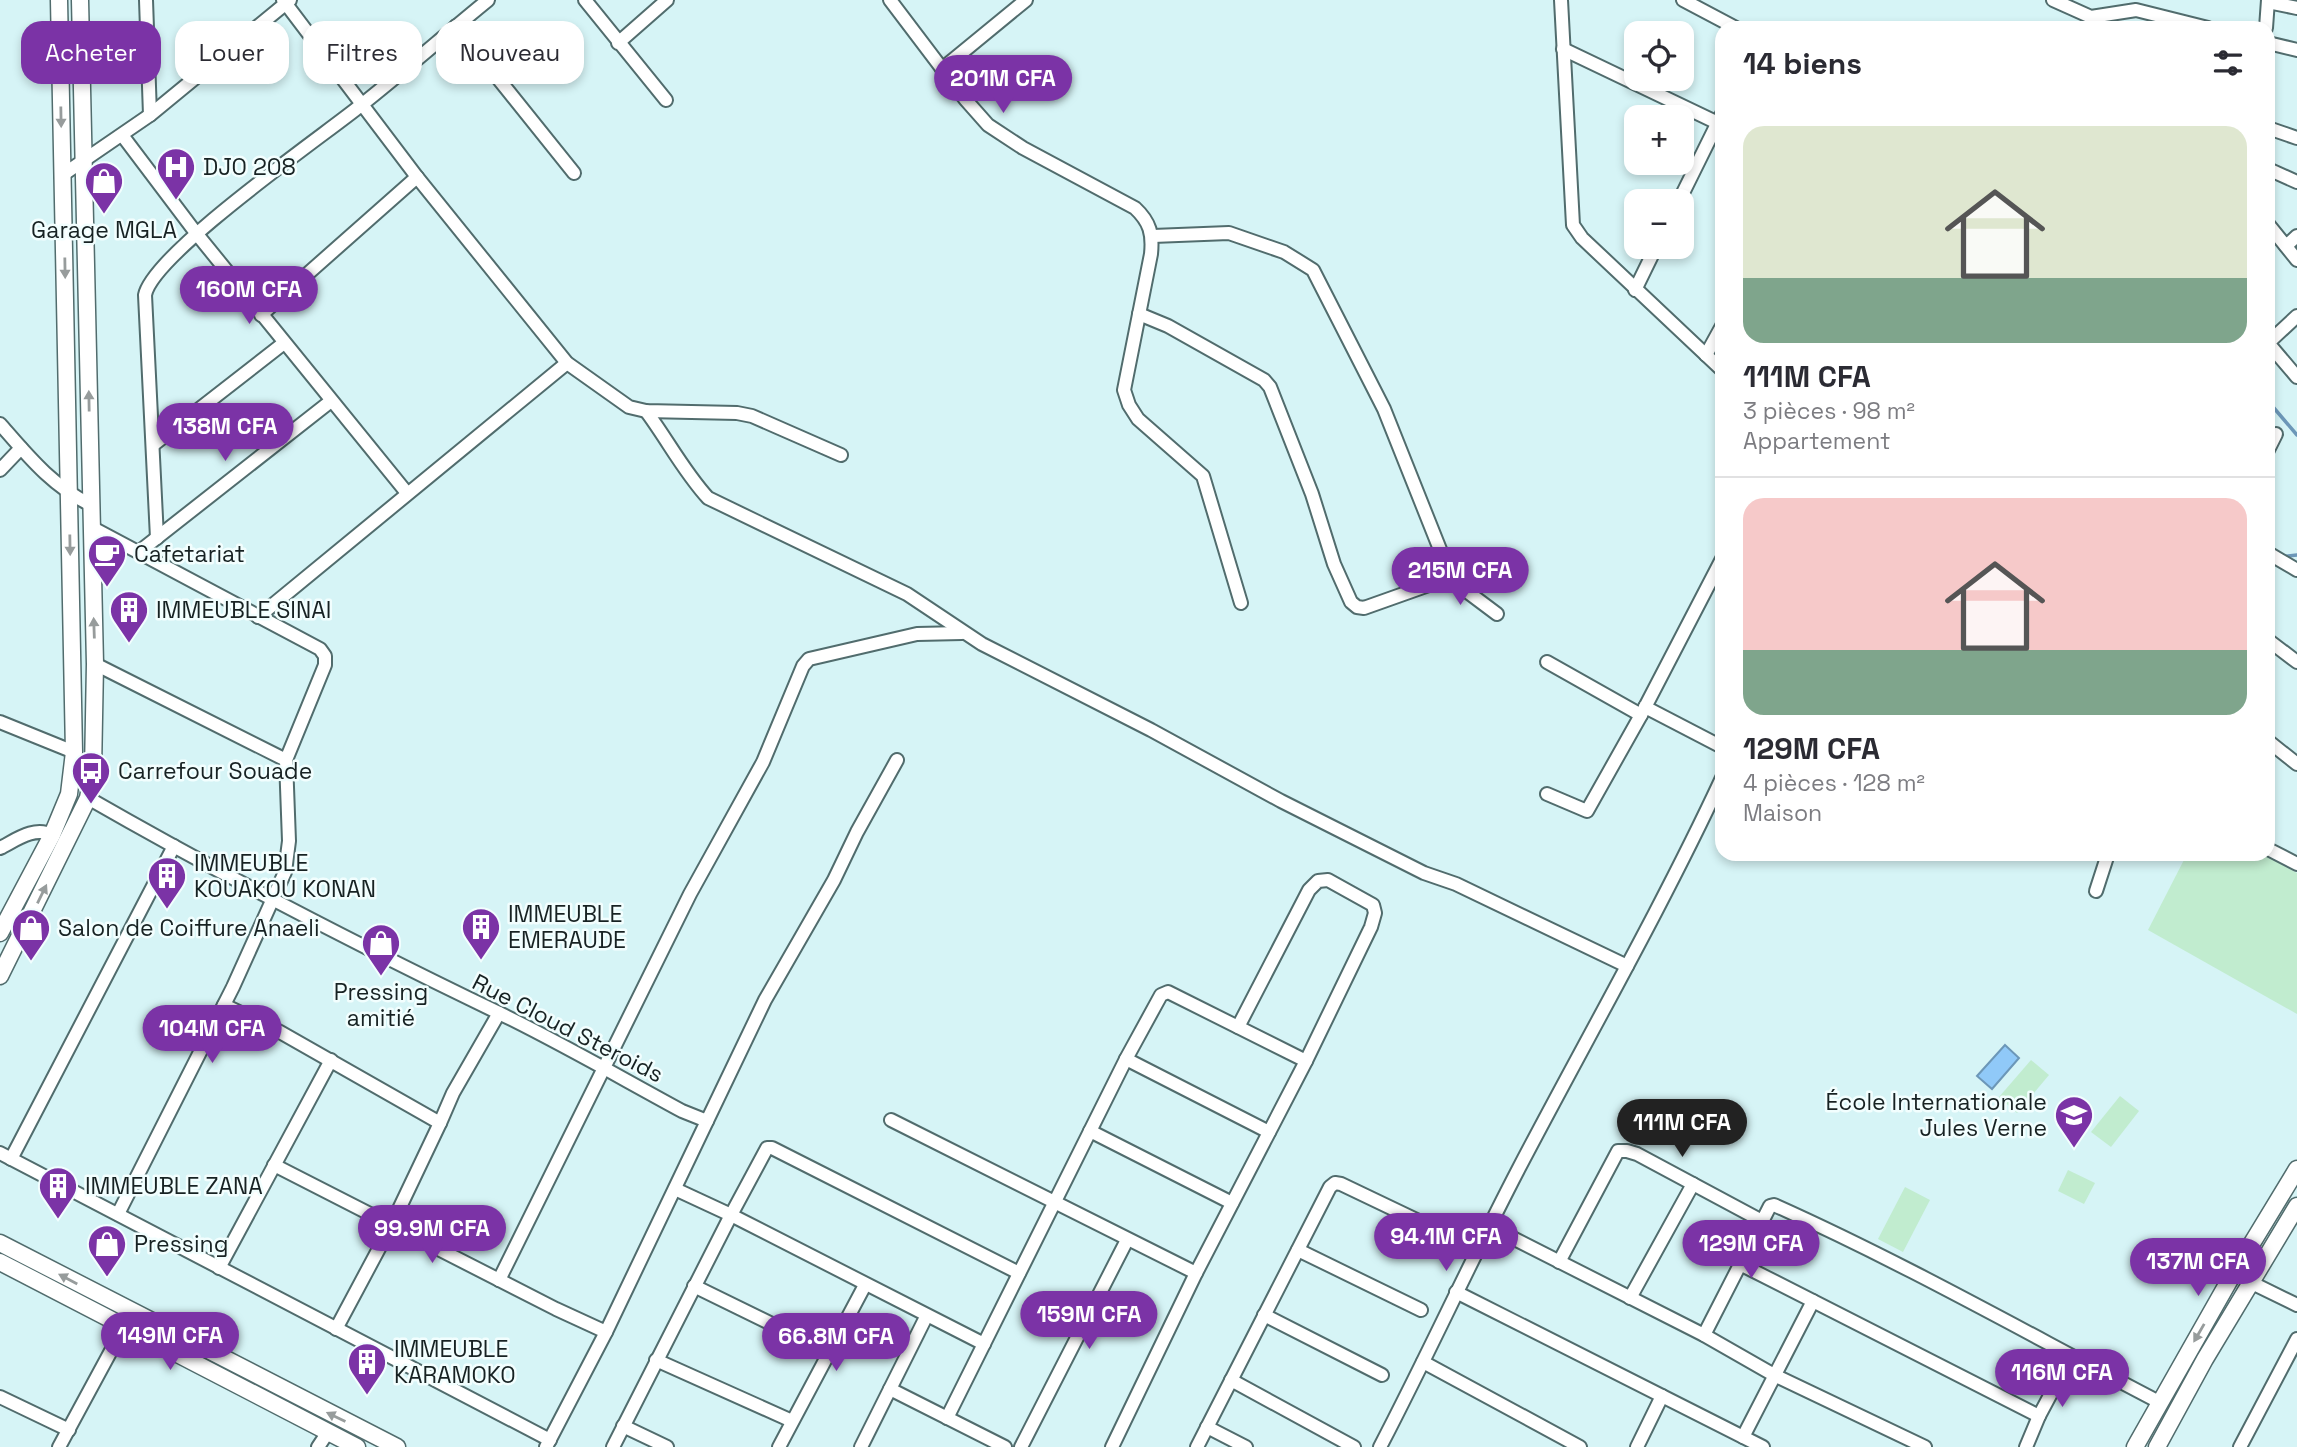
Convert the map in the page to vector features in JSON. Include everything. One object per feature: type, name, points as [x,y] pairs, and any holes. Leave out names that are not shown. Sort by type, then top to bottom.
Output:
[{"type":"main road","points":[[0,933],[51,835],[69,794],[74,752],[59,0]]},
{"type":"main road","points":[[0,976],[88,798],[93,771],[95,664],[80,0]]},
{"type":"main road","points":[[2135,1447],[2217,1301],[2297,1169]]},
{"type":"main road","points":[[2157,1447],[2250,1282],[2297,1206]]},
{"type":"main road","points":[[0,1243],[397,1447]]},
{"type":"main road","points":[[0,1262],[357,1447]]},
{"type":"street","points":[[146,0],[150,115]]},
{"type":"street","points":[[462,21],[488,0]]},
{"type":"street","points":[[585,0],[666,100]]},
{"type":"street","points":[[618,43],[667,0]]},
{"type":"street","points":[[890,0],[988,125],[1023,148],[1135,208],[1147,219],[1153,236],[1124,390],[1138,419],[1203,476],[1241,603]]},
{"type":"street","points":[[942,69],[1026,0]]},
{"type":"street","points":[[1561,0],[1573,225],[1582,238],[1635,290],[1715,363]]},
{"type":"street","points":[[1683,0],[1723,21]]},
{"type":"street","points":[[2053,0],[2091,16],[2135,5],[2186,21]]},
{"type":"street","points":[[61,176],[150,115],[286,1],[361,105],[567,363],[629,407],[646,411],[737,413],[752,416],[841,455]]},
{"type":"street","points":[[2267,21],[2268,1],[2297,8]]},
{"type":"street","points":[[158,538],[146,288],[152,278],[196,233],[361,105],[436,43]]},
{"type":"street","points":[[2275,45],[2297,50]]},
{"type":"street","points":[[1563,49],[1715,117]]},
{"type":"street","points":[[503,84],[574,173]]},
{"type":"street","points":[[2275,130],[2297,138]]},
{"type":"street","points":[[1685,189],[1715,132]]},
{"type":"street","points":[[122,135],[261,315],[407,493]]},
{"type":"street","points":[[2275,172],[2297,182]]},
{"type":"street","points":[[261,315],[417,177]]},
{"type":"street","points":[[1153,236],[1229,233],[1284,252],[1312,270],[1384,410],[1449,572],[1469,593],[1497,614]]},
{"type":"street","points":[[2275,233],[2297,260]]},
{"type":"street","points":[[2286,246],[2297,236]]},
{"type":"street","points":[[1635,290],[1650,259]]},
{"type":"street","points":[[1139,314],[1168,326],[1264,380],[1270,387],[1312,494],[1334,564],[1351,602],[1357,607],[1364,608],[1440,581],[1449,572]]},
{"type":"street","points":[[2275,337],[2297,316]]},
{"type":"street","points":[[1706,355],[1715,339]]},
{"type":"street","points":[[153,445],[284,343]]},
{"type":"street","points":[[2275,352],[2297,377]]},
{"type":"street","points":[[258,617],[567,363]]},
{"type":"street","points":[[140,551],[331,401]]},
{"type":"street","points":[[646,411],[694,482],[708,498],[907,594],[962,633],[1152,730],[1281,801],[1424,873],[1456,884],[1627,966]]},
{"type":"street","points":[[0,424],[38,468],[68,494],[91,505]]},
{"type":"street","points":[[0,470],[21,448]]},
{"type":"street","points":[[91,527],[320,649],[325,656],[325,665],[286,760],[289,841],[285,872],[224,1006],[118,1214]]},
{"type":"street","points":[[2275,556],[2297,570]]},
{"type":"street","points":[[1547,794],[1587,811],[1715,572]]},
{"type":"street","points":[[499,1280],[690,894],[762,762],[803,666],[809,659],[917,634],[962,633]]},
{"type":"street","points":[[2275,645],[2297,662]]},
{"type":"street","points":[[1547,662],[1715,744]]},
{"type":"street","points":[[95,664],[286,760]]},
{"type":"street","points":[[0,722],[74,752]]},
{"type":"street","points":[[2275,747],[2297,764]]},
{"type":"street","points":[[174,846],[5,1156],[548,1443],[606,1332],[765,1000],[834,880],[897,760]]},
{"type":"street","points":[[1380,1447],[1477,1249],[1684,859],[1715,793]]},
{"type":"street","name":"Rue Cloud Steroids","points":[[88,798],[274,900],[499,1013],[682,1111],[707,1121]]},
{"type":"street","points":[[0,848],[38,831],[51,835]]},
{"type":"street","points":[[2275,853],[2297,864]]},
{"type":"street","points":[[2096,891],[2106,861]]},
{"type":"street","points":[[1112,1447],[1196,1273],[1306,1061],[1375,913],[1373,905],[1328,880],[1318,881],[1309,890],[1238,1027]]},
{"type":"street","points":[[947,1418],[1157,1000],[1168,992],[1306,1061]]},
{"type":"street","points":[[224,1006],[280,1032],[440,1123]]},
{"type":"street","points":[[336,1329],[391,1226],[453,1093],[499,1013]]},
{"type":"street","points":[[1126,1059],[1269,1132]]},
{"type":"street","points":[[219,1268],[331,1060]]},
{"type":"street","points":[[891,1120],[1196,1273]]},
{"type":"street","points":[[1090,1131],[1233,1203]]},
{"type":"street","points":[[613,1447],[767,1148],[772,1148],[1018,1273]]},
{"type":"street","points":[[1559,1262],[1618,1152],[1637,1154],[1762,1221]]},
{"type":"street","points":[[274,1165],[606,1332]]},
{"type":"street","points":[[1197,1447],[1330,1187],[1335,1183],[1477,1249]]},
{"type":"street","points":[[1630,1298],[1693,1184]]},
{"type":"street","points":[[675,1189],[984,1345]]},
{"type":"street","points":[[1704,1335],[1772,1205],[1908,1268],[2161,1403]]},
{"type":"street","points":[[1489,1226],[1704,1335],[1774,1375],[1925,1447]]},
{"type":"street","points":[[1021,1447],[1127,1240]]},
{"type":"street","points":[[1298,1250],[1421,1310]]},
{"type":"street","points":[[1740,1265],[2039,1416]]},
{"type":"street","points":[[2250,1282],[2297,1305]]},
{"type":"street","points":[[779,1447],[865,1285]]},
{"type":"street","points":[[694,1286],[829,1352]]},
{"type":"street","points":[[1455,1292],[1763,1447]]},
{"type":"street","points":[[1744,1437],[1813,1301]]},
{"type":"street","points":[[59,1447],[132,1312]]},
{"type":"street","points":[[1264,1315],[1382,1375]]},
{"type":"street","points":[[860,1447],[926,1317]]},
{"type":"street","points":[[2240,1447],[2297,1339]]},
{"type":"street","points":[[2026,1447],[2071,1356]]},
{"type":"street","points":[[656,1360],[792,1421]]},
{"type":"street","points":[[1423,1362],[1580,1447]]},
{"type":"street","points":[[1231,1380],[1354,1447]]},
{"type":"street","points":[[890,1389],[1005,1447]]},
{"type":"street","points":[[1637,1447],[1662,1396]]},
{"type":"street","points":[[0,1397],[69,1430]]},
{"type":"street","points":[[624,1426],[667,1447]]},
{"type":"street","points":[[1207,1427],[1246,1447]]},
{"type":"street","points":[[318,1447],[328,1432]]},
{"type":"green space","points":[[2183,861],[2275,861],[2297,873],[2297,1014],[2148,930]]},
{"type":"green space","points":[[2031,1060],[2049,1075],[2017,1113],[1999,1097]]},
{"type":"green space","points":[[2120,1096],[2139,1111],[2111,1147],[2091,1132]]},
{"type":"green space","points":[[2068,1170],[2095,1183],[2084,1204],[2058,1191]]},
{"type":"green space","points":[[1905,1187],[1930,1200],[1903,1252],[1878,1239]]},
{"type":"water","points":[[2005,1045],[2019,1058],[1992,1089],[1977,1076]]},
{"type":"waterway","points":[[2275,409],[2297,435]]},
{"type":"waterway","points":[[2280,557],[2297,555]]},
{"type":"place","name":"DJO 208","points":[[176,201]]},
{"type":"place","name":"Garage MGLA","points":[[104,215]]},
{"type":"place","name":"Cafetariat","points":[[107,588]]},
{"type":"place","name":"IMMEUBLE SINAI","points":[[129,644]]},
{"type":"place","name":"Carrefour Souade","points":[[91,805]]},
{"type":"place","name":"IMMEUBLE KOUAKOU KONAN","points":[[167,910]]},
{"type":"place","name":"IMMEUBLE EMERAUDE","points":[[481,961]]},
{"type":"place","name":"Salon de Coiffure Anaeli","points":[[31,962]]},
{"type":"place","name":"Pressing amitié","points":[[381,977]]},
{"type":"place","name":"École Internationale Jules Verne","points":[[2074,1149]]},
{"type":"place","name":"IMMEUBLE ZANA","points":[[58,1220]]},
{"type":"place","name":"Pressing","points":[[107,1278]]},
{"type":"place","name":"IMMEUBLE KARAMOKO","points":[[367,1396]]}]
